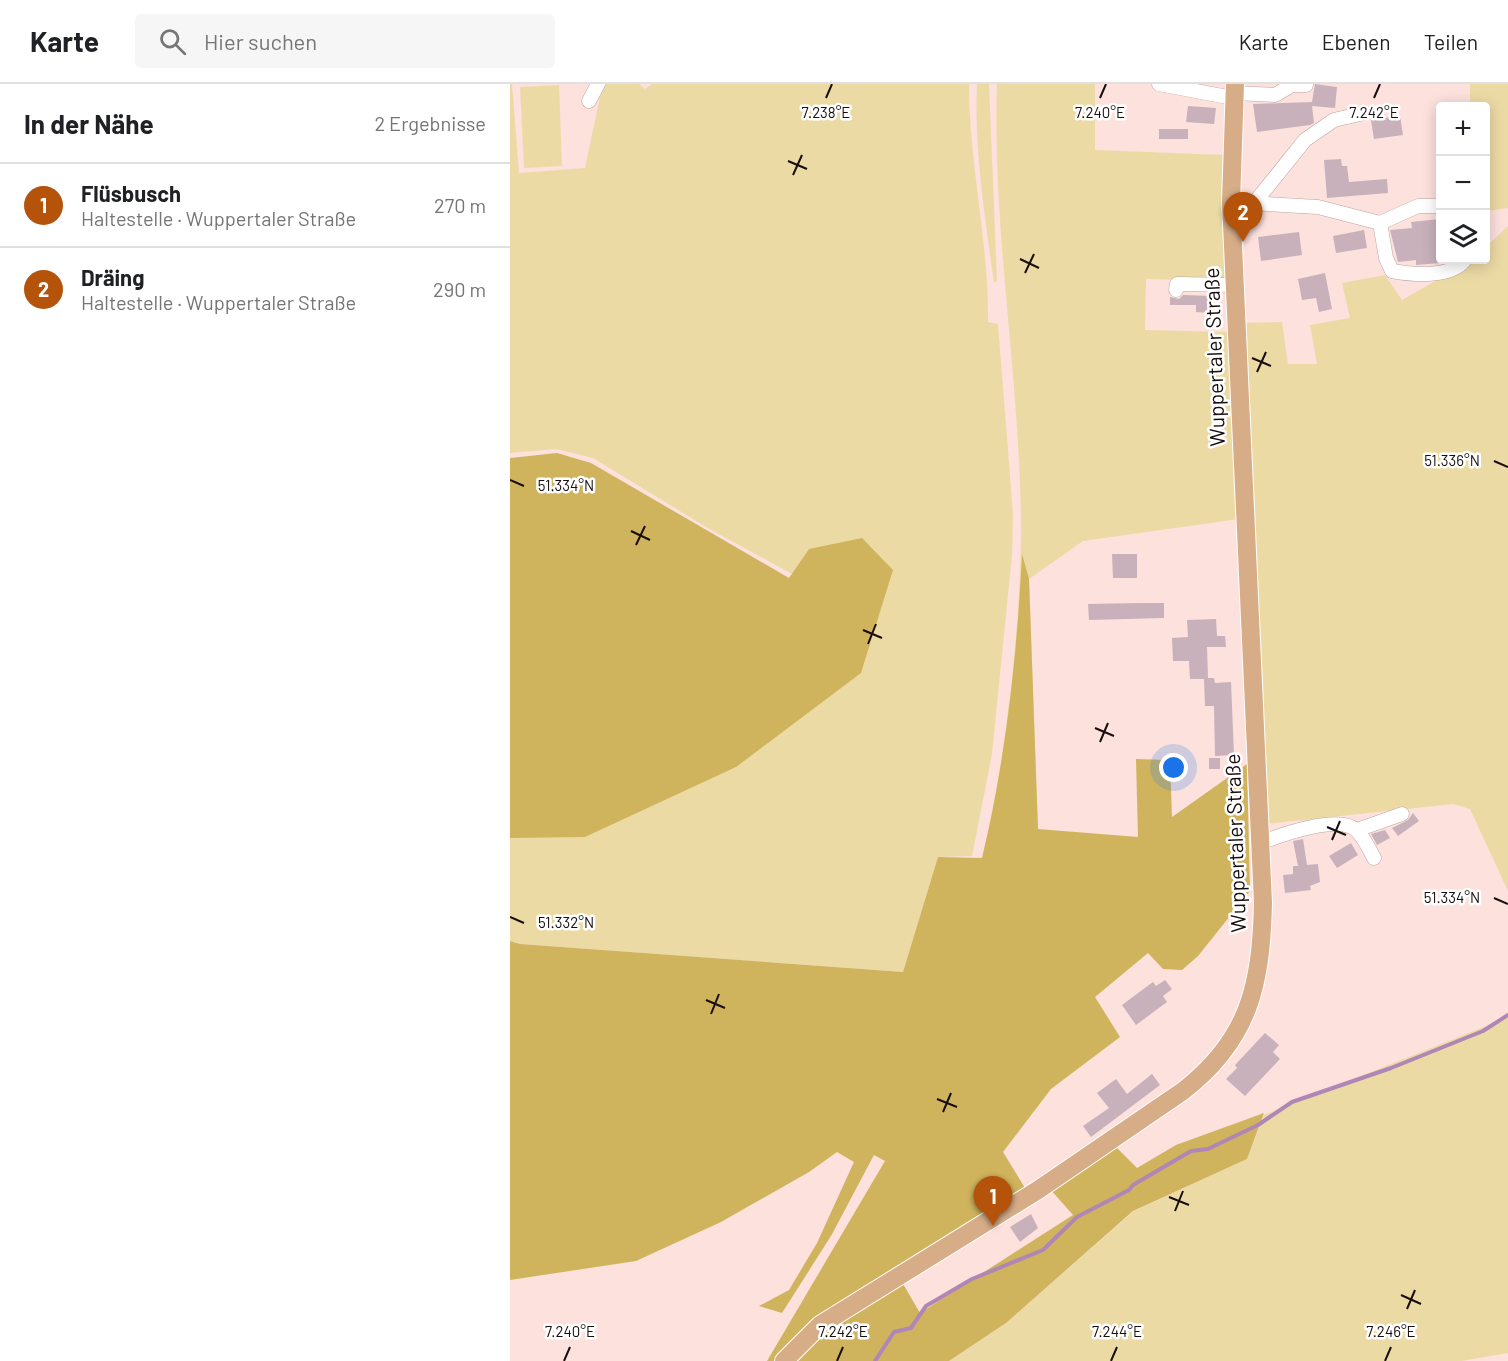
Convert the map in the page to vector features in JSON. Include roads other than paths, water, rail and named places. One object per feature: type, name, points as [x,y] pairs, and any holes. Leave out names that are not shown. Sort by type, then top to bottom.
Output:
[{"type":"main road","name":"Wuppertaler Straße","points":[[784,1361],[820,1325],[1038,1190],[1206,1074],[1231,1043],[1248,1013],[1258,977],[1263,903],[1231,202],[1234,92]]},
{"type":"lane","points":[[589,101],[598,84]]},
{"type":"lane","points":[[1159,84],[1275,95],[1292,85],[1306,85]]},
{"type":"lane","points":[[1256,201],[1305,140],[1334,120],[1364,113]]},
{"type":"lane","points":[[1231,202],[1256,201],[1318,207],[1380,223],[1418,206],[1436,206]]},
{"type":"lane","points":[[1380,223],[1386,258],[1392,272],[1413,275],[1444,271],[1459,267],[1462,264]]},
{"type":"lane","points":[[1176,290],[1177,284],[1235,285]]},
{"type":"lane","points":[[1357,830],[1402,814]]},
{"type":"lane","points":[[1260,843],[1321,826],[1343,824],[1357,830],[1374,858]]},
{"type":"waterway","points":[[875,1361],[894,1332],[911,1328],[926,1306],[972,1279],[1043,1250],[1077,1217],[1129,1190],[1133,1185],[1191,1151],[1208,1149],[1258,1125],[1292,1102],[1391,1068],[1483,1031],[1508,1015]]},
{"type":"place","name":"Dräing","points":[[1243,242]]},
{"type":"place","name":"Flüsbusch","points":[[993,1226]]}]
